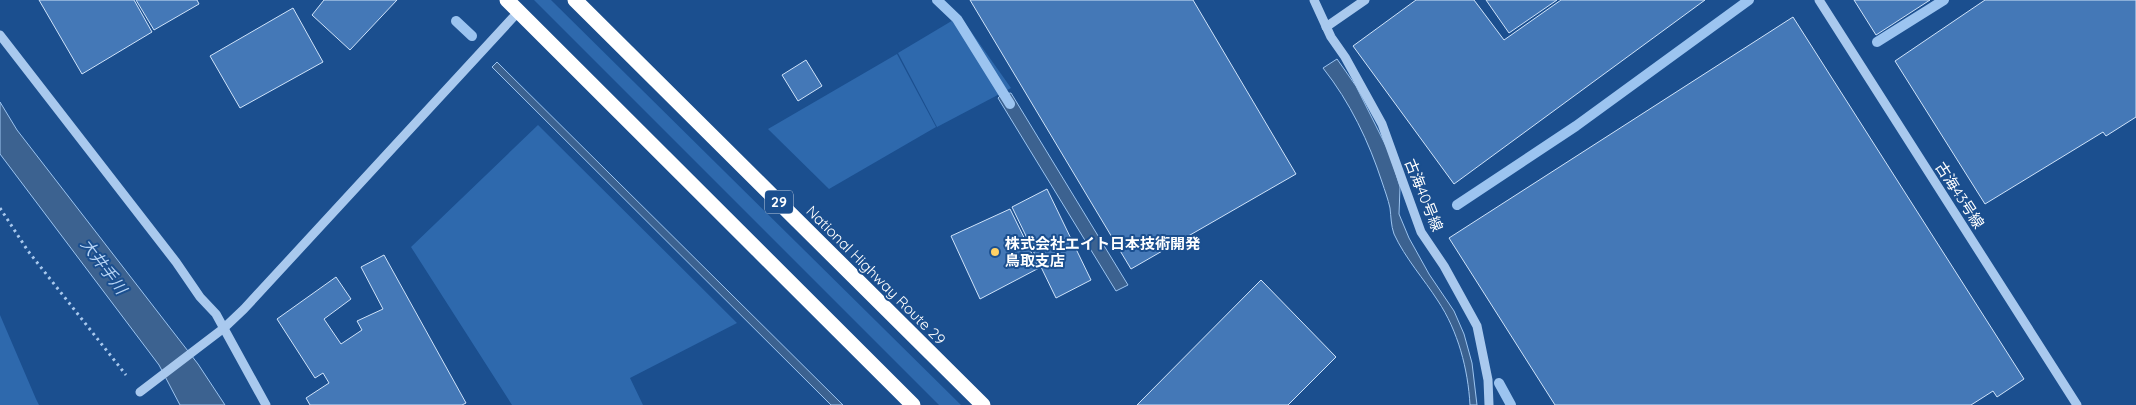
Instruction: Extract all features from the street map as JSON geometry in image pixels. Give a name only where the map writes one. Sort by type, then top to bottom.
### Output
[{"type":"highway","points":[[507,0],[913,405]]},
{"type":"highway","name":"National Highway Route 29","points":[[576,0],[982,405]]},
{"type":"street","name":"古海40号線","points":[[1314,0],[1326,27],[1382,124],[1421,232],[1444,266],[1477,326],[1488,380],[1489,405]]},
{"type":"street","points":[[1326,27],[1365,0]]},
{"type":"street","name":"古海43号線","points":[[1819,0],[2077,405]]},
{"type":"street","points":[[140,392],[224,328],[244,309],[518,11]]},
{"type":"street","points":[[0,35],[176,262],[200,297],[216,314],[266,405]]},
{"type":"path","points":[[0,208],[28,251],[140,392]]},
{"type":"shaded area","points":[[534,0],[551,0],[961,405],[939,405]]},
{"type":"shaded area","points":[[960,16],[1011,88],[937,127],[898,53]]},
{"type":"shaded area","points":[[897,54],[936,127],[829,189],[768,129]]},
{"type":"shaded area","points":[[538,125],[737,323],[630,378],[643,405],[512,405],[411,247]]},
{"type":"shaded area","points":[[0,315],[36,399],[39,405],[0,405]]},
{"type":"water","points":[[1337,59],[1356,86],[1390,154],[1400,187],[1399,214],[1409,238],[1429,274],[1454,311],[1464,334],[1472,363],[1477,405],[1470,405],[1461,351],[1451,325],[1438,301],[1398,243],[1392,228],[1388,201],[1371,152],[1350,108],[1323,68]]},
{"type":"water","points":[[497,62],[843,405],[831,405],[492,67]]},
{"type":"water","points":[[1011,93],[1128,285],[1116,291],[998,98],[1002,94]]},
{"type":"water","name":"大井手川","points":[[0,102],[17,130],[198,364],[225,405],[180,405],[159,365],[0,154]]},
{"type":"building","points":[[39,0],[134,0],[152,32],[82,74]]},
{"type":"building","points":[[136,0],[197,0],[199,4],[154,30]]},
{"type":"building","points":[[324,0],[397,0],[350,50],[312,15]]},
{"type":"building","points":[[970,0],[1193,0],[1296,174],[1131,269]]},
{"type":"building","points":[[1416,0],[1474,0],[1504,40],[1561,0],[1705,0],[1454,184],[1353,46]]},
{"type":"building","points":[[1486,0],[1557,0],[1509,33]]},
{"type":"building","points":[[1854,0],[1930,0],[1876,35]]},
{"type":"building","points":[[1985,0],[2136,0],[2136,117],[2106,136],[2103,132],[1985,204],[1895,61]]},
{"type":"building","points":[[293,8],[323,62],[240,108],[210,56]]},
{"type":"building","points":[[1793,17],[2024,379],[1997,397],[1993,391],[1971,405],[1555,405],[1449,238]]},
{"type":"building","points":[[806,60],[822,86],[798,101],[782,75]]},
{"type":"building","name":"株式会社エイト日本技術開発 鳥取支店","points":[[1047,189],[1091,280],[1056,298],[1012,207]]},
{"type":"building","name":"株式会社エイト日本技術開発 鳥取支店","points":[[1010,209],[1039,268],[980,299],[951,236]]},
{"type":"building","points":[[384,255],[466,403],[462,405],[310,405],[306,398],[329,383],[323,373],[315,378],[277,319],[336,277],[351,299],[324,319],[341,344],[362,330],[357,321],[383,309],[361,267]]},
{"type":"building","points":[[1261,280],[1336,357],[1288,405],[1137,405]]},
{"type":"waterway","points":[[937,0],[957,19],[1010,104]]},
{"type":"waterway","points":[[1457,205],[1576,126],[1749,0]]},
{"type":"waterway","points":[[1877,42],[1944,0]]},
{"type":"waterway","points":[[456,21],[472,36]]},
{"type":"waterway","points":[[1499,383],[1511,405]]},
{"type":"place","name":"株式会社エイト日本技術開発 鳥取支店","points":[[995,252]]}]
